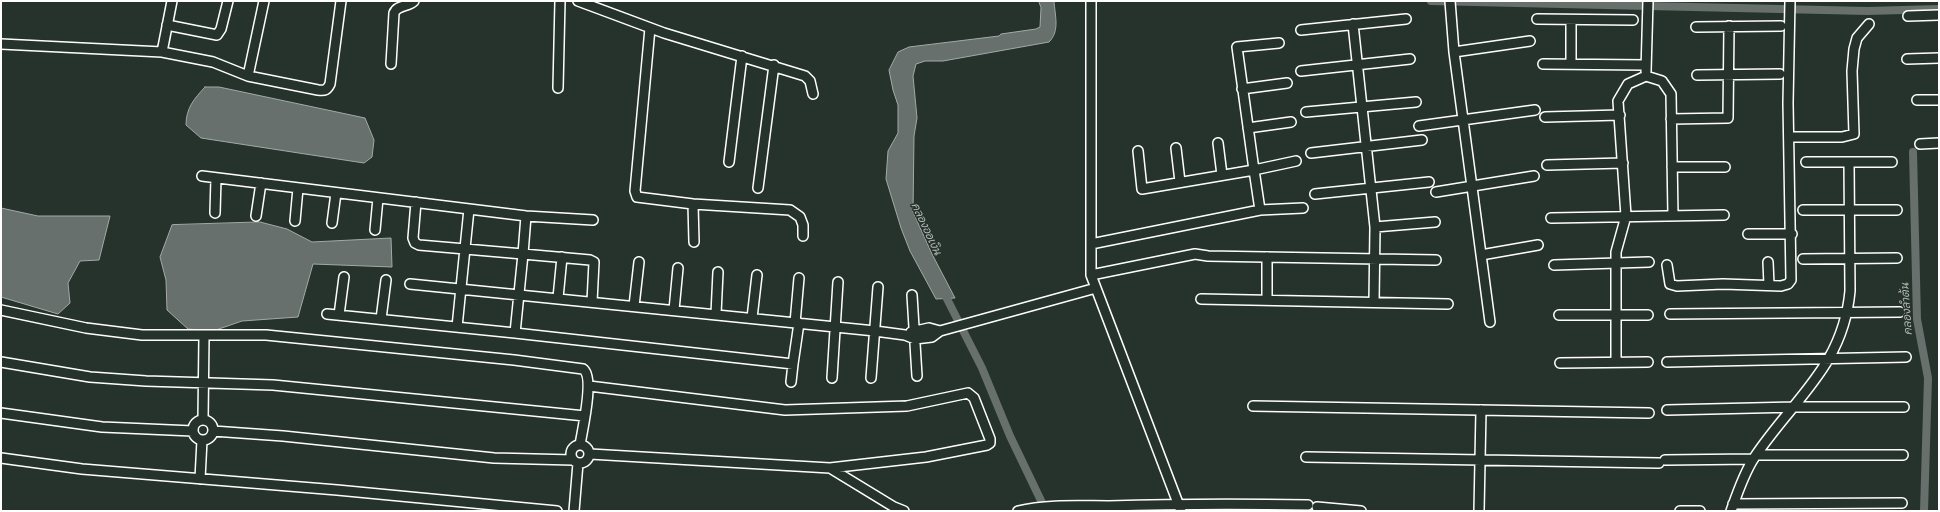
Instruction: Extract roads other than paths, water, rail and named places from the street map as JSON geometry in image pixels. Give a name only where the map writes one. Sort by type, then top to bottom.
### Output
[{"type":"street","points":[[162,52],[172,1]]},
{"type":"street","points":[[167,25],[217,35],[221,29],[228,1]]},
{"type":"street","points":[[248,76],[264,1]]},
{"type":"street","points":[[1,44],[162,52],[213,62],[248,76],[324,91],[328,89],[330,84],[341,1]]},
{"type":"street","points":[[391,64],[394,13],[396,10],[409,5],[414,1]]},
{"type":"street","points":[[558,88],[560,1]]},
{"type":"street","points":[[578,1],[650,28],[774,65],[805,76],[810,81],[813,94]]},
{"type":"street","points":[[1091,1],[1091,275],[1180,507]]},
{"type":"street","points":[[1450,1],[1450,14],[1462,120],[1490,322]]},
{"type":"street","points":[[1646,76],[1648,1]]},
{"type":"street","points":[[1667,265],[1670,284],[1677,286],[1781,286],[1788,284],[1791,280],[1792,234],[1789,137],[1790,1]]},
{"type":"street","points":[[1908,16],[1939,15]]},
{"type":"street","points":[[1301,30],[1406,19]]},
{"type":"street","points":[[1537,20],[1634,20]]},
{"type":"street","points":[[1571,20],[1571,64]]},
{"type":"street","points":[[1353,24],[1375,227],[1374,302]]},
{"type":"street","points":[[1789,137],[1842,137],[1854,134],[1852,71],[1854,49],[1857,38],[1869,24]]},
{"type":"street","points":[[1671,119],[1728,118],[1729,26]]},
{"type":"street","points":[[1696,27],[1781,26]]},
{"type":"street","points":[[650,28],[635,192],[637,197],[643,199],[693,204],[790,210],[800,217],[803,225],[803,236]]},
{"type":"street","points":[[1454,52],[1530,40]]},
{"type":"street","points":[[1260,210],[1237,47],[1279,43]]},
{"type":"street","points":[[729,162],[742,56]]},
{"type":"street","points":[[1907,59],[1939,58]]},
{"type":"street","points":[[1301,71],[1410,59]]},
{"type":"street","points":[[1543,64],[1646,65]]},
{"type":"street","points":[[758,188],[774,65]]},
{"type":"street","points":[[1697,75],[1780,74]]},
{"type":"street","points":[[1616,362],[1616,252],[1626,216],[1618,101],[1628,84],[1646,76],[1662,81],[1671,94],[1673,216]]},
{"type":"street","points":[[1242,89],[1287,83]]},
{"type":"street","points":[[1917,100],[1939,100]]},
{"type":"street","points":[[1306,112],[1416,102]]},
{"type":"street","points":[[1419,126],[1535,110]]},
{"type":"street","points":[[1545,117],[1620,115]]},
{"type":"street","points":[[1248,128],[1291,122]]},
{"type":"street","points":[[1311,153],[1422,140]]},
{"type":"street","points":[[1218,143],[1222,175]]},
{"type":"street","points":[[1920,144],[1939,143]]},
{"type":"street","points":[[1176,148],[1180,182]]},
{"type":"street","points":[[1138,151],[1142,189],[1254,170],[1296,161]]},
{"type":"street","points":[[1806,162],[1892,162]]},
{"type":"street","points":[[1849,162],[1850,291],[1848,312],[1838,342],[1830,359],[1795,407],[1755,457],[1732,508],[1902,504]]},
{"type":"street","points":[[1547,165],[1622,163]]},
{"type":"street","points":[[1672,167],[1725,167]]},
{"type":"street","points":[[202,176],[526,216],[593,220]]},
{"type":"street","points":[[1436,192],[1534,176]]},
{"type":"street","points":[[215,213],[216,178]]},
{"type":"street","points":[[1315,194],[1429,182]]},
{"type":"street","points":[[256,216],[261,183]]},
{"type":"street","points":[[295,221],[298,188]]},
{"type":"street","points":[[332,223],[336,192]]},
{"type":"street","points":[[375,230],[378,198]]},
{"type":"street","points":[[416,202],[413,238],[415,243],[419,245],[590,260],[594,262],[592,302]]},
{"type":"street","points":[[693,204],[694,242]]},
{"type":"street","points":[[1091,244],[1260,210],[1303,208]]},
{"type":"street","points":[[457,327],[469,209]]},
{"type":"street","points":[[1803,210],[1897,210]]},
{"type":"street","points":[[1551,218],[1724,215]]},
{"type":"street","points":[[515,333],[526,216]]},
{"type":"street","points":[[1375,227],[1435,222]]},
{"type":"street","points":[[1748,234],[1792,234]]},
{"type":"street","points":[[1481,255],[1538,245]]},
{"type":"street","points":[[1091,275],[1195,254],[1208,256],[1436,260]]},
{"type":"street","points":[[558,298],[562,257]]},
{"type":"street","points":[[1267,257],[1267,300]]},
{"type":"street","points":[[1802,259],[1897,258]]},
{"type":"street","points":[[634,306],[639,262]]},
{"type":"street","points":[[1554,265],[1649,262]]},
{"type":"street","points":[[1768,262],[1769,285]]},
{"type":"street","points":[[674,310],[678,268]]},
{"type":"street","points":[[716,314],[718,272]]},
{"type":"street","points":[[752,318],[757,275]]},
{"type":"street","points":[[340,315],[344,277]]},
{"type":"street","points":[[791,382],[797,323],[798,278]]},
{"type":"street","points":[[381,320],[386,280]]},
{"type":"street","points":[[832,378],[838,282]]},
{"type":"street","points":[[410,284],[915,335],[929,328],[940,331],[1096,288]]},
{"type":"street","points":[[871,378],[878,287]]},
{"type":"street","points":[[912,295],[917,376]]},
{"type":"street","points":[[1201,299],[1448,304]]},
{"type":"street","points":[[1,310],[86,328],[135,334],[204,336],[266,335],[514,360],[583,369],[587,375],[589,386],[580,445]]},
{"type":"street","points":[[1670,314],[1900,312]]},
{"type":"street","points":[[327,314],[793,364]]},
{"type":"street","points":[[1559,315],[1648,315]]},
{"type":"street","points":[[203,420],[204,336]]},
{"type":"street","points":[[1667,362],[1906,357]]},
{"type":"street","points":[[1,362],[90,376],[146,381],[273,385],[585,416]]},
{"type":"street","points":[[1560,363],[1648,362]]},
{"type":"street","points":[[589,386],[785,410],[907,406],[968,393],[974,398],[990,439],[990,443],[987,445],[926,457],[830,468],[590,454]]},
{"type":"street","points":[[1253,406],[1649,413]]},
{"type":"street","points":[[1667,410],[1795,407],[1904,407]]},
{"type":"street","points":[[1479,511],[1481,410]]},
{"type":"street","points":[[1,413],[102,427],[193,431]]},
{"type":"street","points":[[203,420],[210,423],[213,431],[210,438],[202,440],[195,436],[193,431],[195,423],[203,420]]},
{"type":"street","points":[[213,431],[283,436],[494,458],[586,462],[590,454]]},
{"type":"street","points":[[200,479],[202,440]]},
{"type":"street","points":[[580,445],[588,449],[590,454]]},
{"type":"street","points":[[574,511],[575,462],[571,454],[573,449],[580,445]]},
{"type":"street","points":[[1306,457],[1662,461],[1755,457],[1903,456]]},
{"type":"street","points":[[1,458],[82,469],[345,491],[557,511]]},
{"type":"street","points":[[830,468],[894,508],[904,511]]},
{"type":"street","points":[[1018,511],[1063,507],[1080,509],[1180,507],[1312,508],[1361,511]]},
{"type":"street","points":[[1680,511],[1700,511]]},
{"type":"waterway","points":[[1431,1],[1867,11],[1939,9]]},
{"type":"waterway","name":"คลองลำต้น","points":[[1913,152],[1917,319],[1928,378],[1924,511]]},
{"type":"waterway","name":"คลองออเงิน","points":[[942,289],[982,368],[1010,436],[1046,511]]}]
